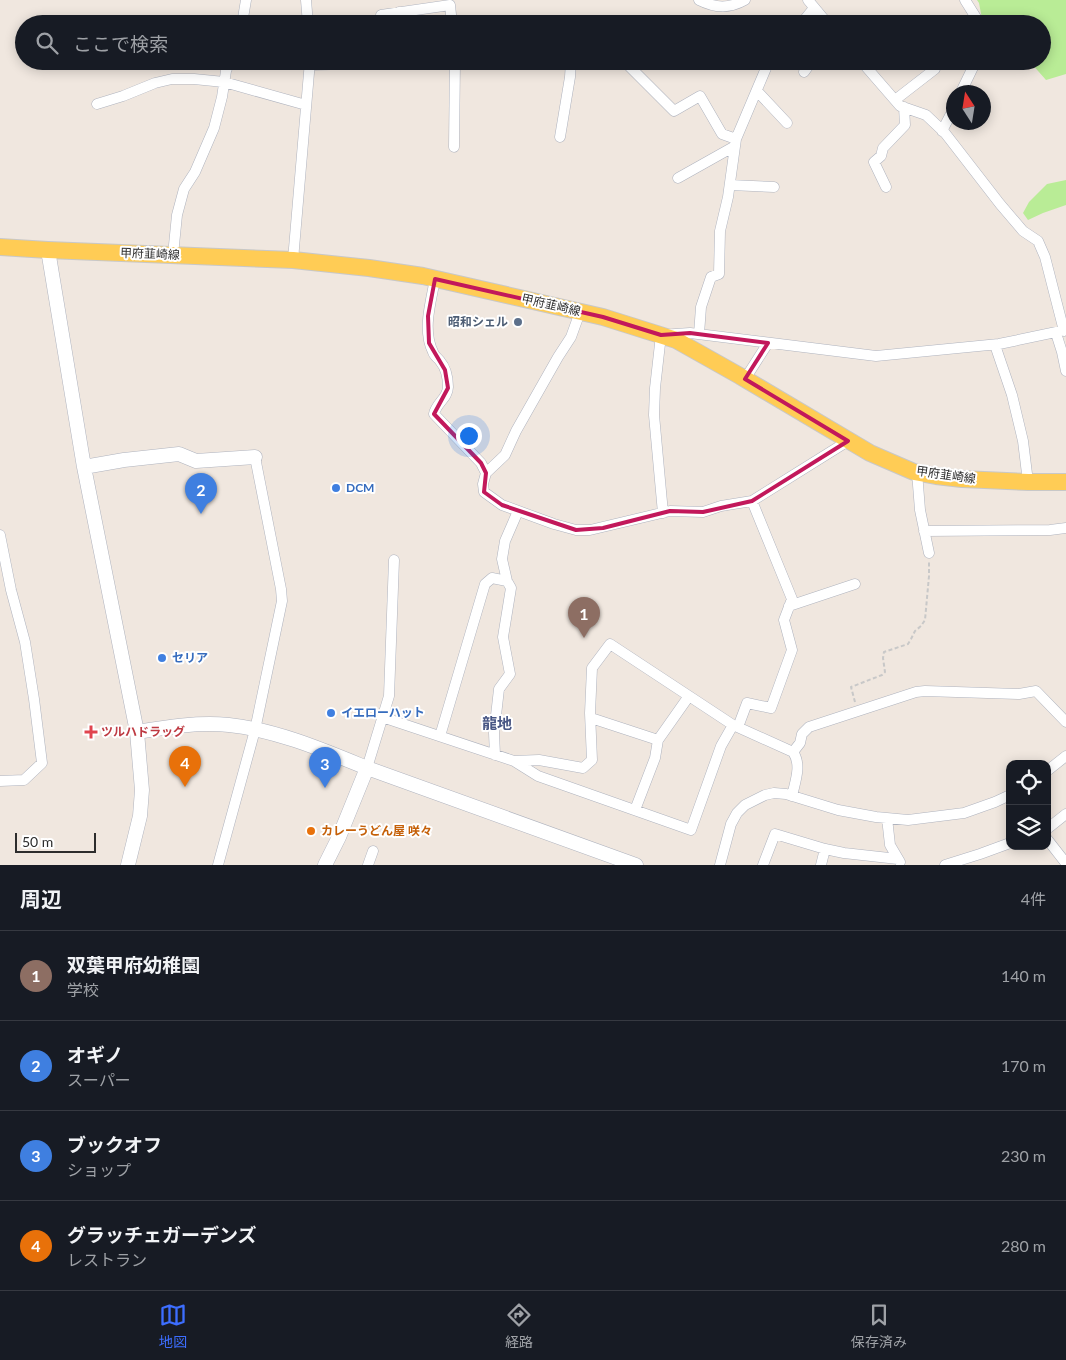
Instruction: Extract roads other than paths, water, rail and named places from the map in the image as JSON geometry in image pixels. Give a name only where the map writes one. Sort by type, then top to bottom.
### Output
[{"type":"main road","name":"甲府韮崎線","points":[[0,247],[293,260],[369,268],[436,279],[603,317],[676,340],[746,379],[848,441],[895,465],[917,472],[962,479],[1066,482]]},
{"type":"street","points":[[244,15],[246,0]]},
{"type":"street","points":[[306,0],[307,15]]},
{"type":"street","points":[[698,0],[715,7],[727,7],[745,0]]},
{"type":"street","points":[[966,0],[975,15]]},
{"type":"street","points":[[811,4],[820,15]]},
{"type":"street","points":[[381,15],[450,5],[451,15]]},
{"type":"street","points":[[173,255],[177,215],[184,189],[214,128],[226,70]]},
{"type":"street","points":[[293,260],[309,70]]},
{"type":"street","points":[[454,147],[455,70]]},
{"type":"street","points":[[560,136],[570,70]]},
{"type":"street","points":[[633,70],[674,112],[700,96],[722,134],[735,142]]},
{"type":"street","points":[[698,334],[701,307],[711,277],[719,274],[720,231],[728,197],[735,142],[765,70]]},
{"type":"street","points":[[869,70],[900,106],[926,115],[942,131],[1023,231],[1038,241],[1045,258],[1062,332],[1062,352],[1066,371]]},
{"type":"street","points":[[895,100],[934,70]]},
{"type":"street","points":[[965,85],[972,70]]},
{"type":"street","points":[[97,104],[155,83],[172,80],[194,80],[224,82],[306,105]]},
{"type":"street","points":[[757,91],[787,123]]},
{"type":"street","points":[[886,187],[874,162],[881,156],[883,148],[905,126],[904,107]]},
{"type":"street","points":[[942,131],[946,123]]},
{"type":"street","points":[[678,178],[735,142]]},
{"type":"street","points":[[730,185],[774,187]]},
{"type":"street","points":[[48,250],[84,466],[137,732],[142,790],[140,816],[128,865]]},
{"type":"street","points":[[436,279],[428,316],[429,343],[433,354],[442,362],[448,388],[446,395],[435,409],[434,414],[481,463],[486,474]]},
{"type":"street","points":[[580,312],[571,337],[516,431],[505,455],[486,474],[482,484],[484,492],[502,505],[576,530],[590,530],[670,511],[702,512],[722,506],[752,501],[848,441]]},
{"type":"street","points":[[663,513],[654,415],[661,335],[690,333],[876,356],[995,345],[1062,332]]},
{"type":"street","points":[[746,379],[768,343]]},
{"type":"street","points":[[995,345],[1012,395],[1023,441],[1028,482]]},
{"type":"street","points":[[84,466],[179,454],[196,461],[255,457],[282,601],[255,730],[218,865]]},
{"type":"street","points":[[917,472],[920,510],[929,553]]},
{"type":"street","points":[[382,717],[514,761],[538,776],[691,830],[721,746],[736,726],[746,703],[771,708],[792,650],[784,620],[792,599],[752,501]]},
{"type":"street","points":[[495,755],[494,733],[500,689],[510,674],[503,637],[511,588],[502,559],[505,541],[518,511]]},
{"type":"street","points":[[924,531],[1050,530],[1066,528]]},
{"type":"street","points":[[0,535],[11,590],[25,642],[42,764],[24,780],[0,781]]},
{"type":"street","points":[[325,865],[340,837],[367,768],[389,696],[394,560]]},
{"type":"street","points":[[440,736],[485,584],[492,578],[507,580]]},
{"type":"street","points":[[790,606],[855,584]]},
{"type":"street","points":[[514,761],[539,760],[582,768],[592,760],[592,668],[610,644],[736,726],[793,752],[797,758],[797,772],[792,796]]},
{"type":"street","points":[[793,752],[800,743],[802,734],[809,727],[916,692],[1019,694],[1036,691],[1066,722]]},
{"type":"street","points":[[635,810],[654,758],[658,740],[689,696]]},
{"type":"street","points":[[591,718],[658,740]]},
{"type":"street","points":[[137,732],[202,724],[228,725],[292,739],[636,865]]},
{"type":"street","points":[[1051,769],[1066,756]]},
{"type":"street","points":[[720,865],[731,824],[736,813],[745,805],[765,795],[774,793],[792,796],[838,810],[908,820],[964,813],[1006,797]]},
{"type":"street","points":[[1051,826],[1066,814]]},
{"type":"street","points":[[887,818],[890,845],[900,862]]},
{"type":"street","points":[[762,865],[775,834],[825,849],[900,862]]},
{"type":"street","points":[[945,865],[1006,844]]},
{"type":"street","points":[[1051,844],[1064,862]]},
{"type":"street","points":[[821,865],[825,849]]},
{"type":"street","points":[[368,865],[373,851]]},
{"type":"place","name":"昭和シェル","points":[[518,322]]},
{"type":"place","name":"DCM","points":[[336,488]]},
{"type":"place","name":"オギノ","points":[[201,514]]},
{"type":"place","name":"双葉甲府幼稚園","points":[[584,638]]},
{"type":"place","name":"セリア","points":[[162,658]]},
{"type":"place","name":"イエローハット","points":[[331,713]]},
{"type":"place","name":"ツルハドラッグ","points":[[91,732]]},
{"type":"place","name":"グラッチェガーデンズ","points":[[185,787]]},
{"type":"place","name":"ブックオフ","points":[[325,788]]},
{"type":"place","name":"カレーうどん屋 咲々","points":[[311,831]]},
{"type":"district","name":"龍地","points":[[497,724]]}]
